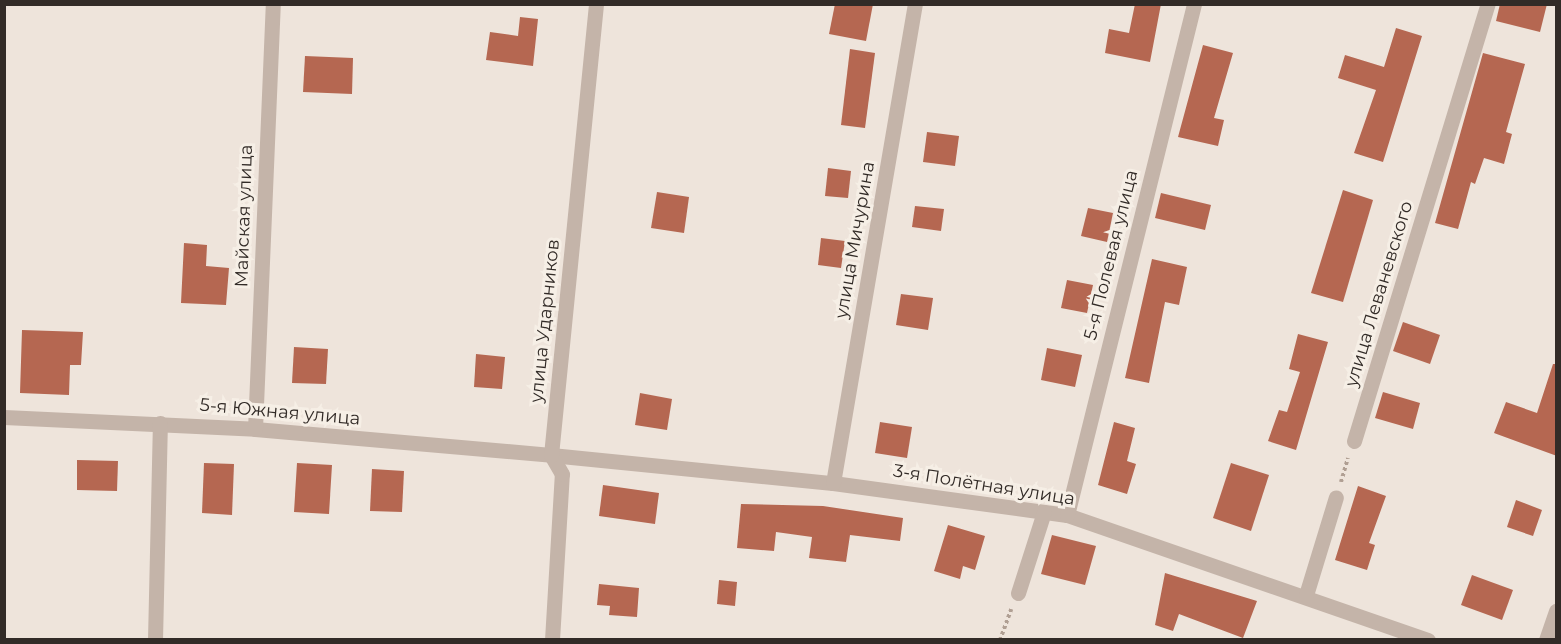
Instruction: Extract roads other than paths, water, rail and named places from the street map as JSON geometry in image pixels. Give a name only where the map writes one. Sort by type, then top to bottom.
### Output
[{"type":"street","name":"Майская улица","points":[[255,429],[273,4]]},
{"type":"street","name":"улица Ударников","points":[[552,639],[562,474],[551,456],[596,4]]},
{"type":"street","name":"улица Мичурина","points":[[833,483],[915,4]]},
{"type":"street","name":"5-я Полевая улица","points":[[1067,515],[1194,4]]},
{"type":"street","name":"улица Леваневского","points":[[1354,441],[1488,4]]},
{"type":"street","name":"5-я Южная улица","points":[[4,417],[255,429],[551,456]]},
{"type":"street","points":[[155,639],[160,423]]},
{"type":"street","name":"3-я Полётная улица","points":[[551,456],[833,483],[1067,515],[1306,595],[1428,639]]},
{"type":"street","points":[[1306,595],[1336,497]]},
{"type":"street","points":[[1018,593],[1044,512]]},
{"type":"street","points":[[1546,639],[1557,611]]}]
